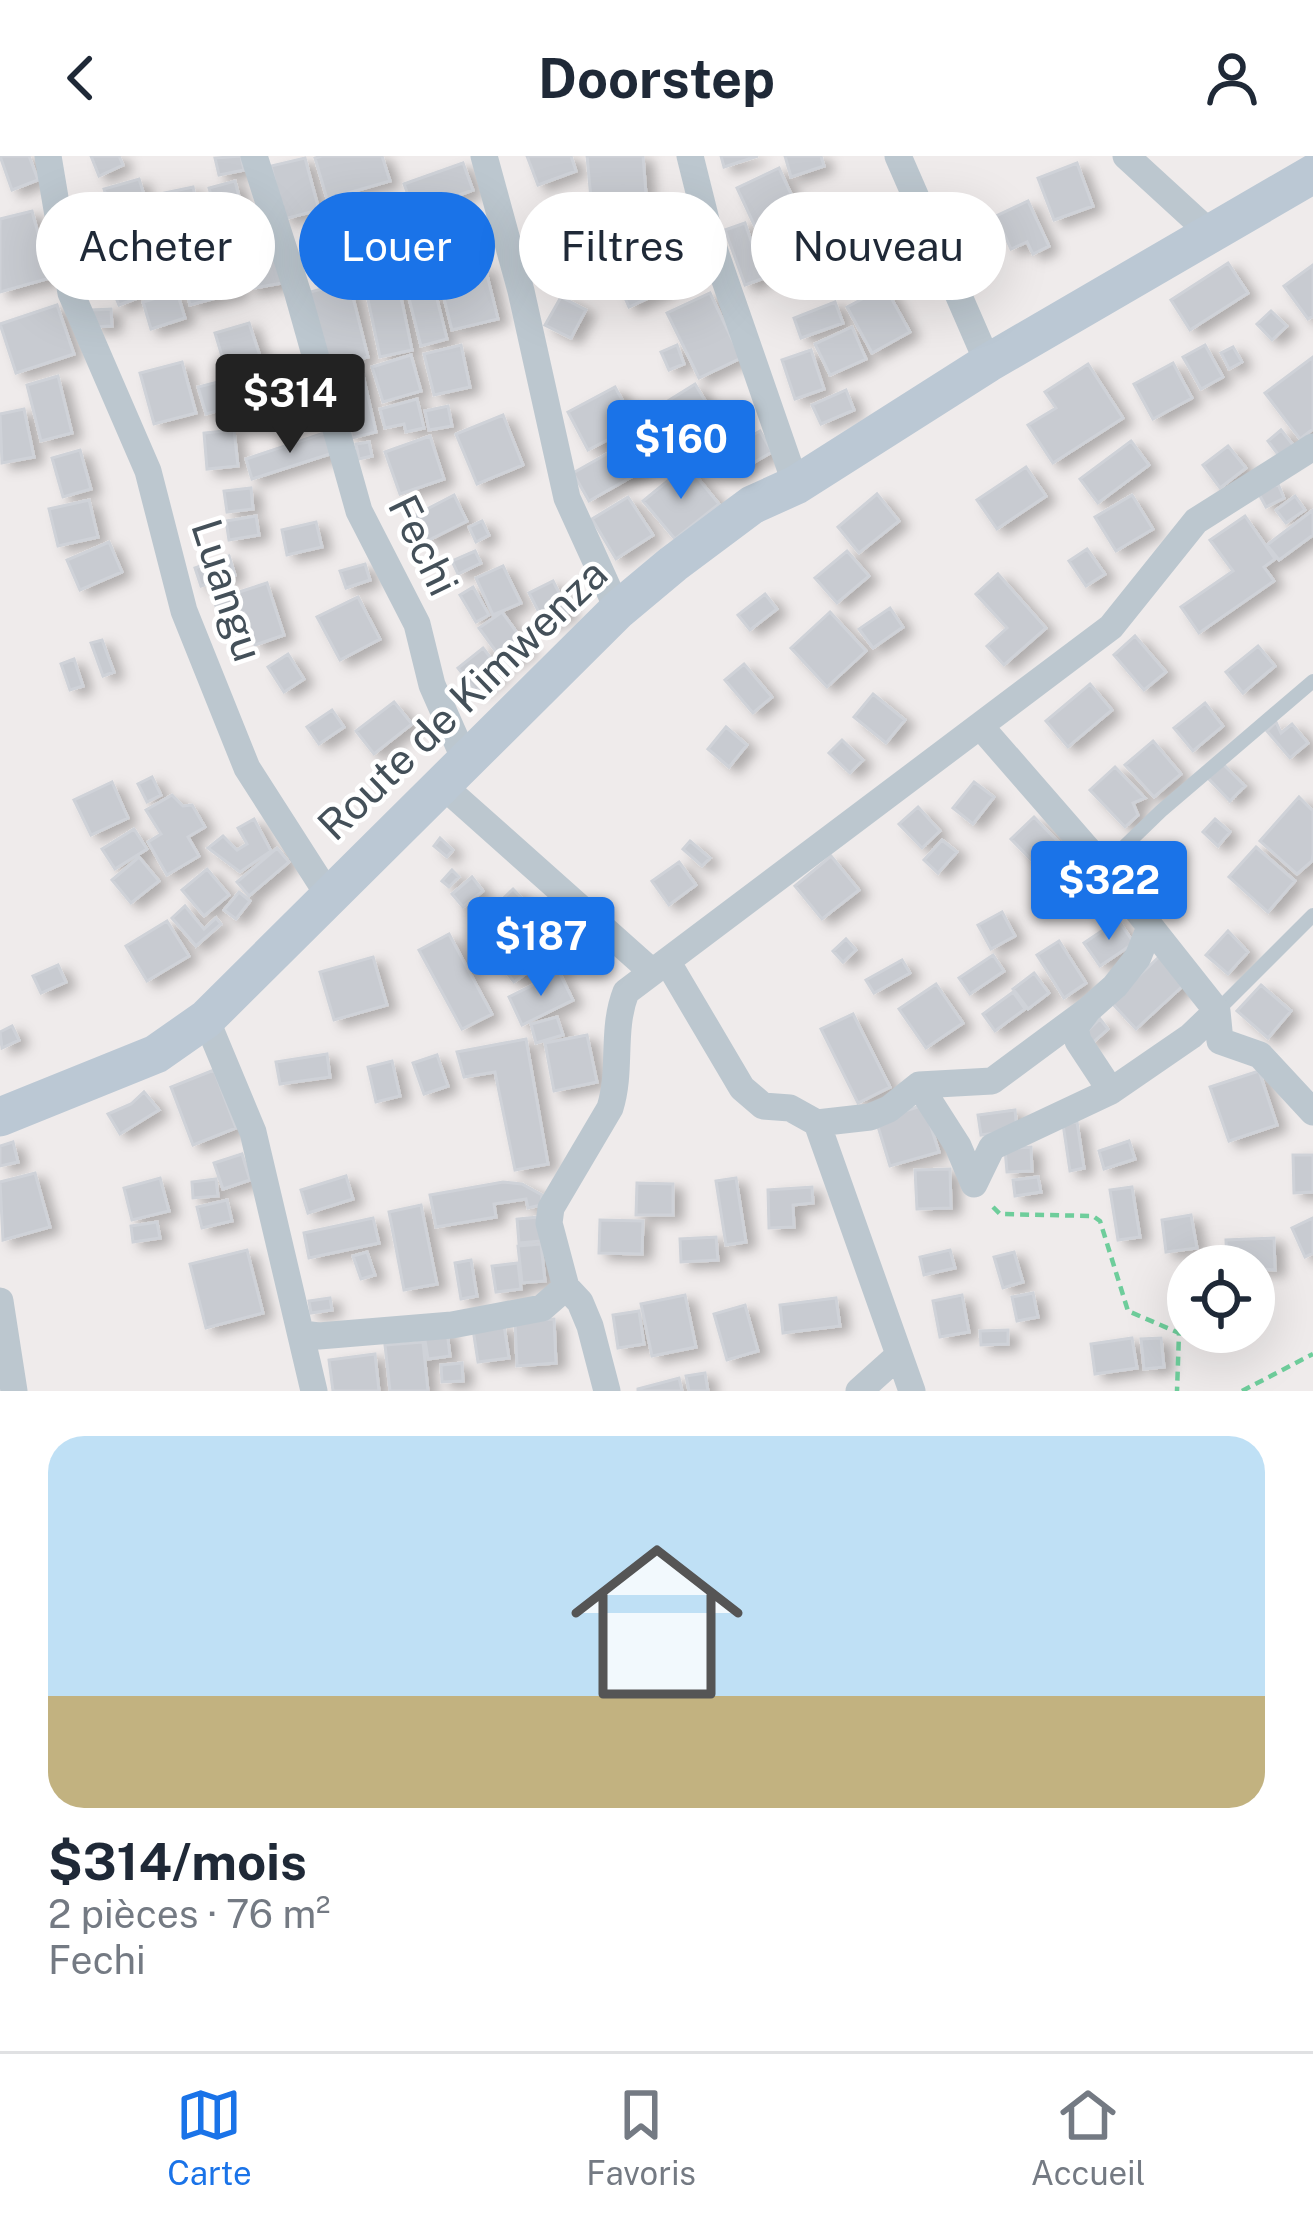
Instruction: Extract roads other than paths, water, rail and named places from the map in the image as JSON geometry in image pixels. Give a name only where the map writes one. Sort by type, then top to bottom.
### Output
[{"type":"street","name":"Luangu","points":[[48,156],[71,292],[148,471],[184,611],[247,768],[329,896]]},
{"type":"street","name":"Fechi","points":[[254,156],[358,511],[417,624],[453,772]]},
{"type":"street","points":[[484,156],[521,291],[568,497],[618,610]]},
{"type":"street","points":[[690,156],[711,240],[796,485]]},
{"type":"street","points":[[898,156],[988,363]]},
{"type":"street","points":[[1126,156],[1210,233]]},
{"type":"street","name":"Route de Kimwenza","points":[[0,1117],[156,1054],[206,1019],[618,610],[752,506],[796,485],[988,363],[1313,174]]},
{"type":"street","points":[[607,1391],[590,1326],[580,1302],[566,1287],[549,1223],[551,1208],[610,1108],[618,1012],[626,992],[1111,627],[1196,521],[1313,447]]},
{"type":"street","points":[[981,727],[1103,867],[1217,1011],[1220,1041],[1260,1055],[1313,1112]]},
{"type":"street","points":[[453,772],[659,966],[742,1088],[763,1106],[790,1108],[817,1124],[870,1117],[920,1085],[992,1081],[1088,1010]]},
{"type":"street","points":[[1111,1091],[1078,1041],[1075,1027],[1138,957],[1150,927]]},
{"type":"street","points":[[920,1085],[958,1147],[974,1184],[992,1147],[1111,1091],[1191,1036],[1217,1011]]},
{"type":"street","points":[[206,1019],[253,1132],[314,1391]]},
{"type":"street","points":[[817,1124],[912,1391]]},
{"type":"street","points":[[302,1334],[452,1324],[542,1308],[566,1287]]},
{"type":"street","points":[[0,1300],[14,1391]]},
{"type":"street","points":[[859,1391],[898,1357]]},
{"type":"lane","points":[[1103,867],[1313,681]]},
{"type":"lane","points":[[1217,1011],[1313,915]]}]
